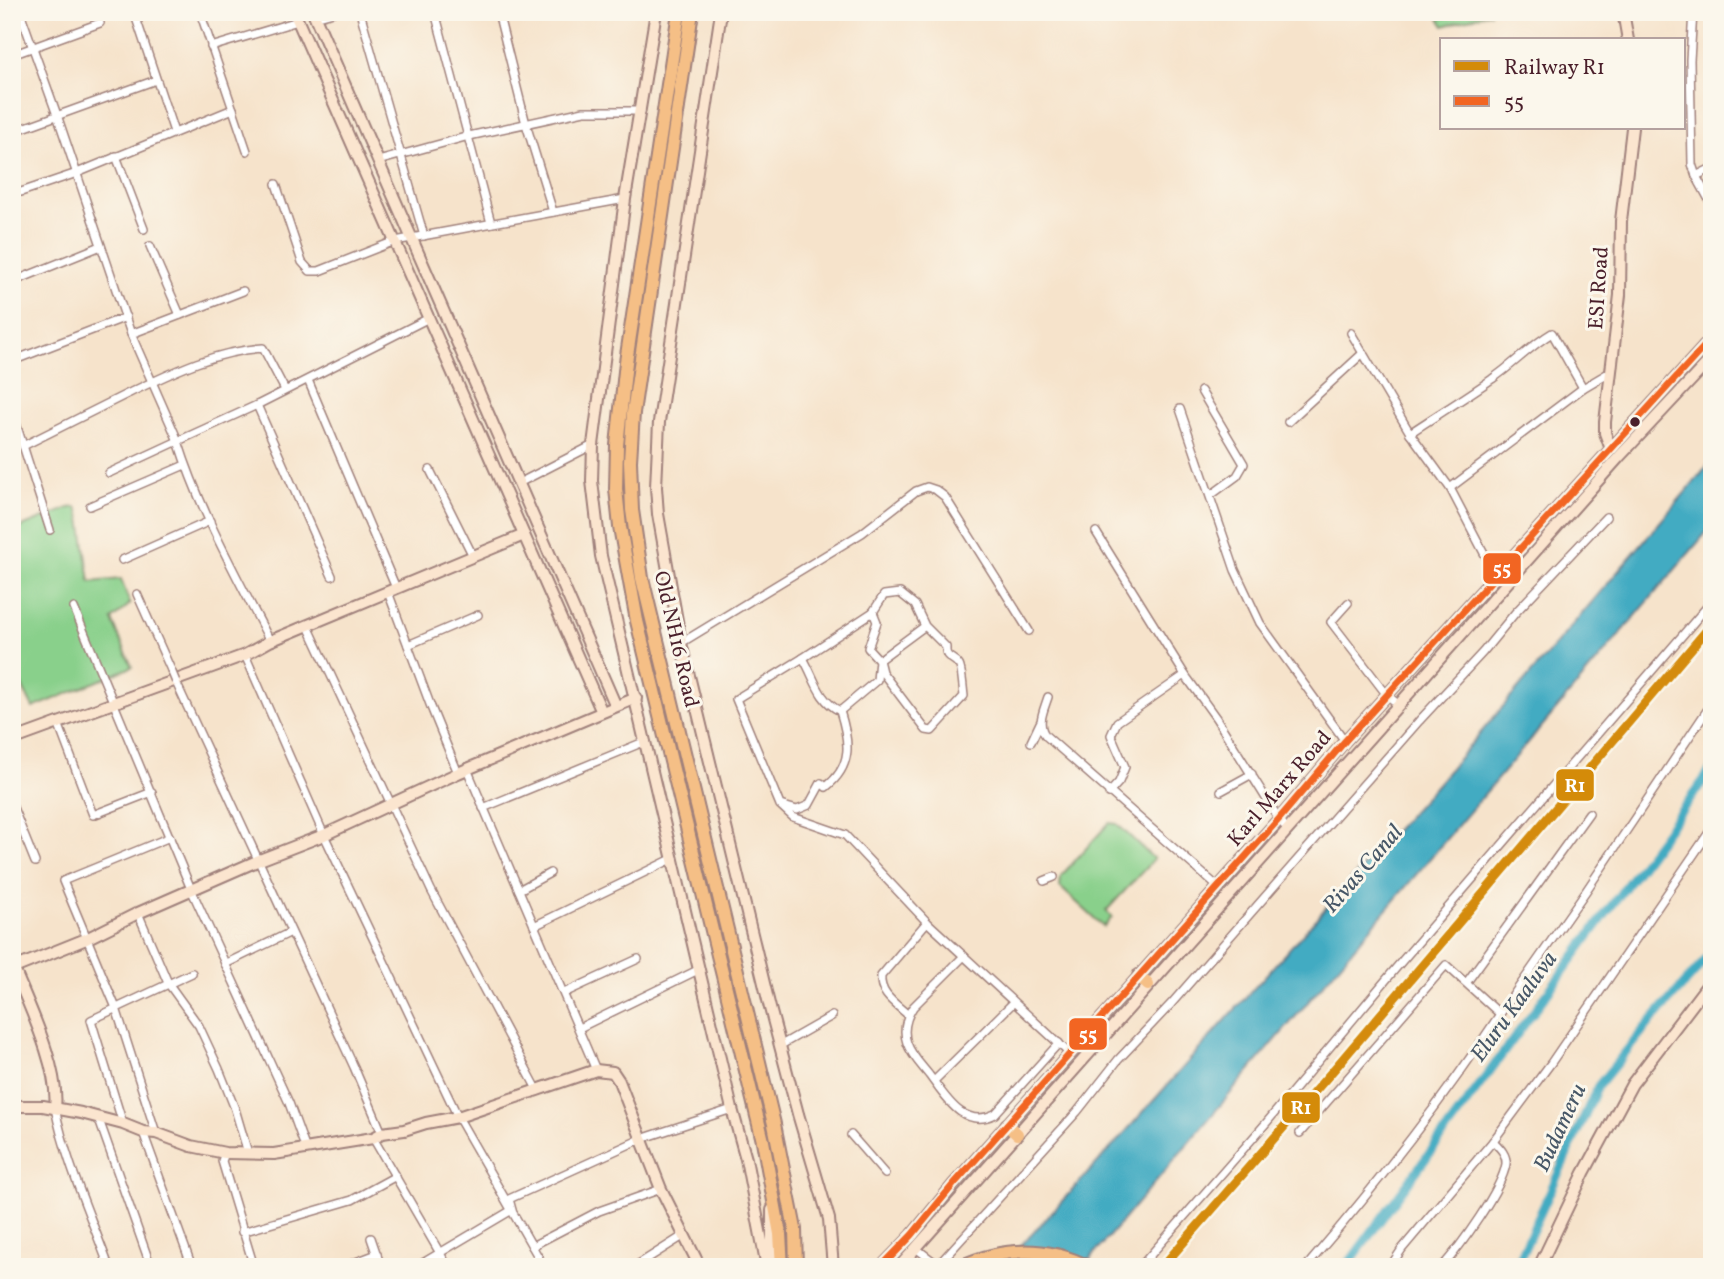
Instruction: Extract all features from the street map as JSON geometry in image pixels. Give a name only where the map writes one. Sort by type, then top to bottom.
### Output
[{"type":"main road","name":"Old NH16 Road","points":[[679,12],[620,410],[616,489],[625,567],[637,621],[764,1141],[780,1234],[782,1267]]},
{"type":"main road","name":"Old NH16 Road","points":[[692,12],[633,413],[630,461],[632,510],[642,578],[774,1124],[795,1229],[796,1267]]},
{"type":"main road","points":[[960,1267],[988,1255],[1016,1251],[1049,1253],[1088,1267]]},
{"type":"main road","points":[[1002,1267],[1049,1267]]},
{"type":"street","points":[[20,12],[131,334],[210,521],[269,639]]},
{"type":"street","points":[[134,12],[174,132]]},
{"type":"street","points":[[200,12],[247,150]]},
{"type":"street","points":[[333,12],[314,15],[615,705]]},
{"type":"street","points":[[360,12],[424,236]]},
{"type":"street","points":[[435,12],[491,223]]},
{"type":"street","points":[[498,12],[526,124],[553,212]]},
{"type":"street","points":[[656,12],[625,199],[593,446],[592,481],[601,556],[770,1267]]},
{"type":"street","points":[[721,12],[663,396],[656,487],[658,514],[681,643],[798,1114],[829,1219],[833,1267]]},
{"type":"street","points":[[1623,12],[1628,38]]},
{"type":"street","points":[[1693,12],[1690,61],[1692,164],[1712,205]]},
{"type":"street","points":[[211,47],[296,17],[601,710]]},
{"type":"street","points":[[12,55],[100,23]]},
{"type":"street","points":[[12,132],[156,80]]},
{"type":"street","points":[[21,192],[77,173],[233,109]]},
{"type":"street","points":[[378,162],[468,136],[584,111],[641,111]]},
{"type":"street","name":"ESI Road","points":[[1612,449],[1605,433],[1620,295],[1621,221],[1632,130]]},
{"type":"street","points":[[116,156],[144,229]]},
{"type":"street","points":[[1696,176],[1712,168]]},
{"type":"street","points":[[276,184],[302,262],[310,271],[319,271],[395,241],[625,199]]},
{"type":"street","points":[[12,282],[101,246]]},
{"type":"street","points":[[150,246],[180,315]]},
{"type":"street","points":[[131,334],[243,290]]},
{"type":"street","points":[[12,361],[126,317]]},
{"type":"street","points":[[109,473],[257,405],[427,319]]},
{"type":"street","points":[[1351,333],[1410,433],[1450,488],[1496,576]]},
{"type":"street","points":[[1410,433],[1493,379],[1525,354],[1534,343],[1552,333],[1583,388]]},
{"type":"street","name":"Karl Marx Road","points":[[881,1267],[1012,1130],[1144,980],[1218,887],[1345,741],[1612,449],[1670,381],[1712,338]]},
{"type":"street","points":[[23,446],[152,382],[205,359],[235,350],[263,348],[285,390]]},
{"type":"street","points":[[1288,422],[1363,353]]},
{"type":"street","name":"Karl Marx Road","points":[[899,1267],[917,1249],[1012,1130],[1069,1053],[1144,980],[1288,830],[1712,358]]},
{"type":"street","points":[[1450,488],[1583,388],[1610,372]]},
{"type":"street","points":[[308,380],[392,590],[431,708],[483,808],[596,1070]]},
{"type":"street","points":[[1670,381],[1681,391]]},
{"type":"street","points":[[1201,391],[1244,464],[1237,476],[1211,495]]},
{"type":"street","points":[[257,405],[332,576]]},
{"type":"street","points":[[1180,409],[1235,570],[1260,623],[1345,741]]},
{"type":"street","points":[[12,411],[50,530]]},
{"type":"street","points":[[499,479],[516,478],[593,446]]},
{"type":"street","points":[[90,506],[185,465]]},
{"type":"street","points":[[430,470],[473,556]]},
{"type":"street","points":[[681,643],[862,533],[896,505],[927,487],[945,497],[1029,631]]},
{"type":"street","points":[[917,1249],[939,1265],[1077,1112],[1118,1060],[1171,1004],[1515,613],[1606,517]]},
{"type":"street","points":[[122,560],[210,521]]},
{"type":"street","points":[[1096,532],[1185,676],[1216,718],[1288,830]]},
{"type":"street","points":[[12,740],[174,677],[246,655],[269,639],[308,626],[524,535]]},
{"type":"street","points":[[1533,535],[1543,543]]},
{"type":"street","points":[[873,612],[877,622],[868,648],[879,660],[882,672],[926,730],[932,731],[964,696],[961,668],[957,662],[950,660],[945,653],[946,647],[925,626],[915,605],[900,593],[884,595],[873,612],[736,699],[780,805],[793,817],[845,835],[926,922],[1069,1053]]},
{"type":"street","points":[[137,594],[257,861],[354,1066],[377,1135],[396,1176],[449,1267]]},
{"type":"street","points":[[1140,1267],[1712,601]]},
{"type":"street","points":[[1348,603],[1331,622],[1387,695],[1399,705]]},
{"type":"street","points":[[74,608],[191,889],[289,1103],[305,1147]]},
{"type":"street","points":[[408,645],[478,615]]},
{"type":"street","points":[[308,626],[432,890],[538,1091]]},
{"type":"street","points":[[840,711],[877,680],[879,660],[925,626]]},
{"type":"street","points":[[246,655],[324,835],[458,1117],[544,1267]]},
{"type":"street","points":[[780,805],[797,810],[809,805],[821,783],[826,786],[844,769],[848,744],[840,711],[830,705],[817,689],[812,672],[803,658]]},
{"type":"street","points":[[1109,793],[1119,782],[1125,767],[1111,735],[1116,722],[1185,676]]},
{"type":"street","points":[[1031,742],[1041,723],[1048,697]]},
{"type":"street","points":[[108,1267],[71,1167],[55,1108],[57,1095],[53,1074],[13,966],[86,939],[191,889],[324,835],[462,771],[601,710],[636,698]]},
{"type":"street","points":[[1306,1267],[1451,1087],[1712,703]]},
{"type":"street","points":[[58,723],[93,815],[152,792]]},
{"type":"street","points":[[1041,723],[1041,730],[1046,736],[1218,887]]},
{"type":"street","points":[[483,808],[646,741]]},
{"type":"street","points":[[1221,791],[1252,774]]},
{"type":"street","points":[[12,805],[35,862]]},
{"type":"street","points":[[1467,982],[1589,813]]},
{"type":"street","points":[[1390,1267],[1408,1241],[1493,1141],[1578,1026],[1712,828]]},
{"type":"street","points":[[156,1133],[116,1008],[63,881],[170,837]]},
{"type":"street","points":[[534,926],[674,858]]},
{"type":"street","points":[[519,890],[550,873]]},
{"type":"street","points":[[1044,881],[1054,877]]},
{"type":"street","points":[[138,913],[169,983],[199,1026],[235,1109],[248,1153]]},
{"type":"street","points":[[908,1015],[883,991],[880,985],[881,976],[926,922]]},
{"type":"street","points":[[225,964],[291,932]]},
{"type":"street","points":[[964,956],[921,996],[908,1015],[905,1031],[906,1043],[911,1052],[957,1110],[977,1119],[987,1118],[1006,1104],[1059,1043]]},
{"type":"street","points":[[564,993],[638,959]]},
{"type":"street","points":[[1300,1133],[1443,967],[1448,966],[1500,1014]]},
{"type":"street","points":[[579,1028],[700,969]]},
{"type":"street","points":[[123,1124],[91,1020],[192,974]]},
{"type":"street","points":[[1539,1267],[1584,1173],[1632,1084],[1712,979]]},
{"type":"street","points":[[934,1081],[1013,1003]]},
{"type":"street","points":[[781,1045],[832,1016]]},
{"type":"street","points":[[12,1106],[55,1108],[98,1117],[191,1146],[225,1153],[274,1154],[458,1117],[596,1070],[613,1072],[619,1081],[661,1189],[700,1267]]},
{"type":"street","points":[[512,1210],[509,1199],[641,1139],[732,1109]]},
{"type":"street","points":[[98,1117],[151,1267]]},
{"type":"street","points":[[143,1132],[192,1267]]},
{"type":"street","points":[[851,1135],[885,1174]]},
{"type":"street","points":[[1442,1267],[1474,1224],[1498,1183],[1506,1163],[1504,1155],[1493,1141]]},
{"type":"street","points":[[225,1153],[222,1161],[254,1267]]},
{"type":"street","points":[[242,1232],[352,1200],[396,1176]]},
{"type":"street","points":[[770,1267],[772,1186]]},
{"type":"street","points":[[532,1246],[599,1211],[661,1189]]},
{"type":"street","points":[[416,1267],[512,1210]]},
{"type":"street","points":[[634,1267],[683,1236]]},
{"type":"street","points":[[371,1238],[381,1267]]},
{"type":"street","points":[[343,1267],[377,1254]]},
{"type":"green space","points":[[1435,12],[1491,12],[1444,26]]},
{"type":"green space","points":[[77,507],[90,582],[121,579],[130,604],[112,620],[132,667],[33,708],[12,666],[12,531]]},
{"type":"green space","points":[[1109,823],[1117,824],[1154,859],[1106,911],[1112,917],[1104,927],[1060,887],[1061,876]]},
{"type":"water","name":"Rivas Canal","points":[[1712,461],[1712,526],[1083,1267],[1001,1267],[1443,777]]},
{"type":"waterway","name":"Eluru Kaaluva","points":[[1346,1267],[1712,769]]},
{"type":"waterway","name":"Budameru","points":[[1516,1267],[1598,1086],[1712,953]]},
{"type":"rail line","name":"R1","points":[[1162,1267],[1336,1067],[1712,624]]},
{"type":"transit line","name":"55","points":[[881,1267],[1279,819],[1345,741],[1712,338]]}]
